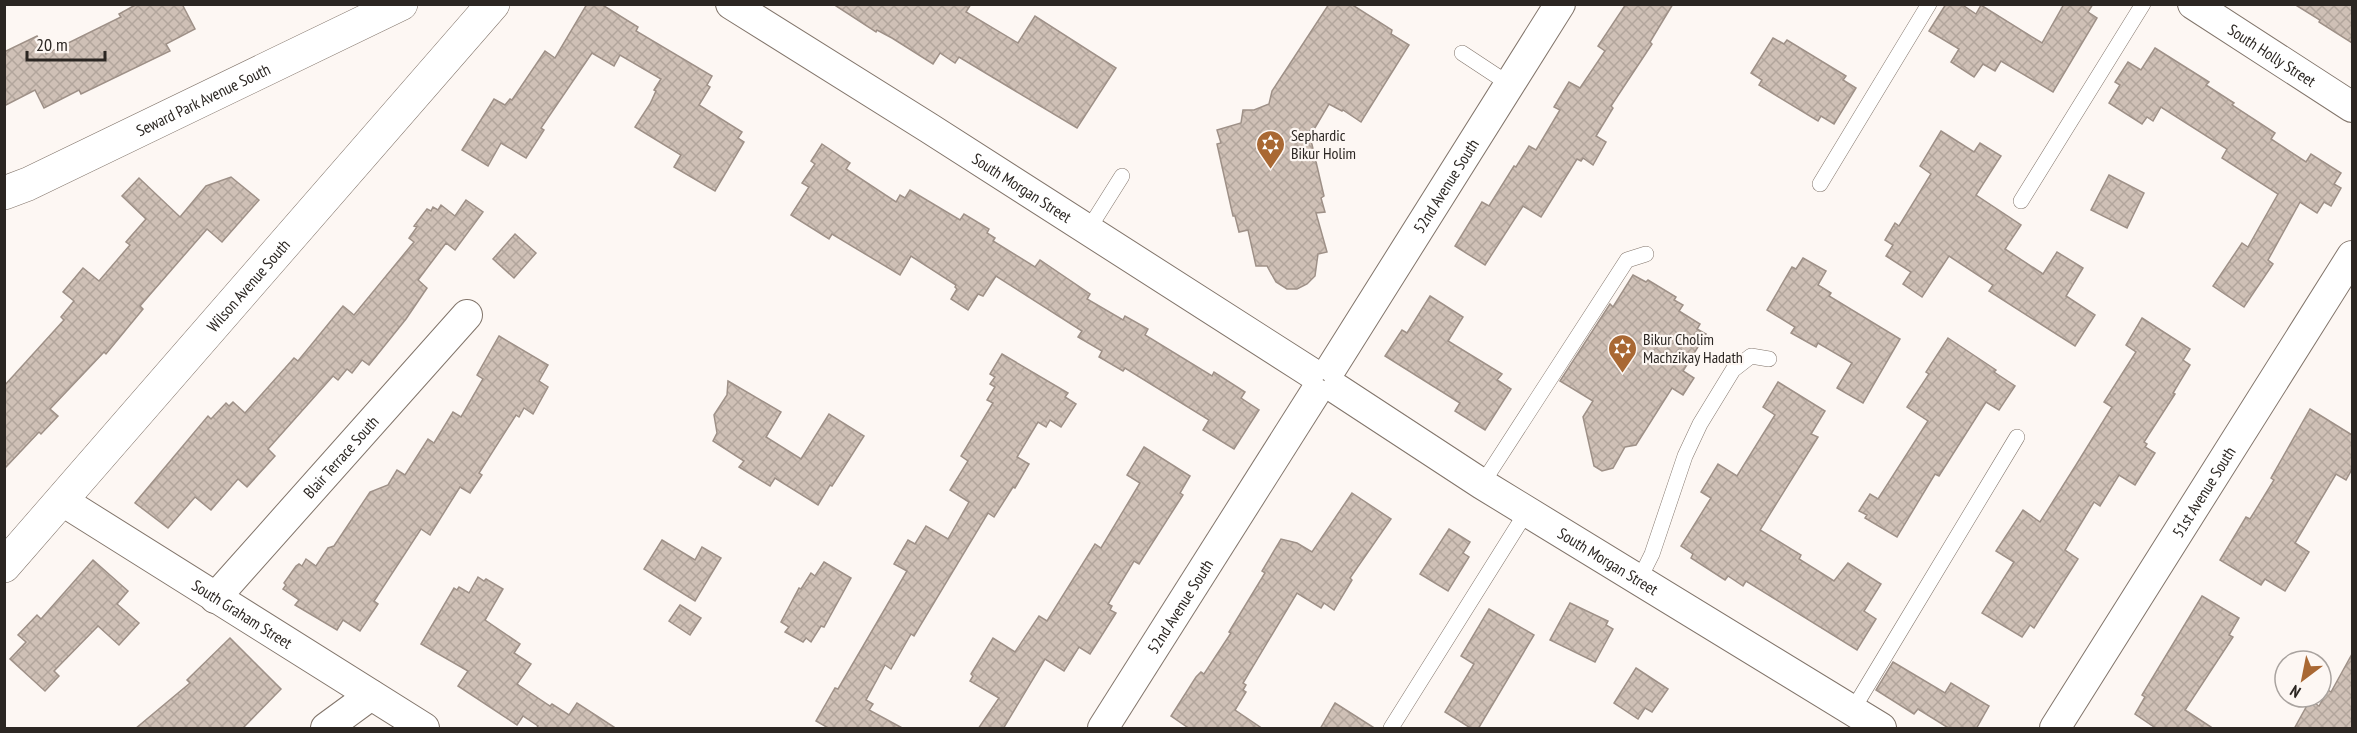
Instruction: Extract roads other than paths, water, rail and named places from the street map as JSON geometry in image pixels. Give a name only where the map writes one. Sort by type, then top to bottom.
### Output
[{"type":"main road","name":"Seward Park Avenue South","points":[[4,193],[28,184],[401,4]]},
{"type":"main road","name":"Wilson Avenue South","points":[[4,566],[493,4]]},
{"type":"street","name":"South Morgan Street","points":[[730,4],[1088,230],[1482,484],[1881,729]]},
{"type":"street","name":"52nd Avenue South","points":[[1103,729],[1560,4]]},
{"type":"street","name":"South Holly Street","points":[[2193,4],[2352,107]]},
{"type":"street","name":"51st Avenue South","points":[[2055,729],[2352,256]]},
{"type":"street","name":"Blair Terrace South","points":[[215,598],[466,315]]},
{"type":"street","name":"South Graham Street","points":[[61,500],[424,729]]},
{"type":"street","points":[[326,729],[371,695]]},
{"type":"lane","points":[[1820,184],[1929,4]]},
{"type":"lane","points":[[2021,201],[2143,4]]},
{"type":"lane","points":[[1462,53],[1509,84]]},
{"type":"lane","points":[[1088,230],[1122,176]]},
{"type":"lane","points":[[1482,484],[1627,260],[1646,254]]},
{"type":"lane","points":[[1639,580],[1652,554],[1685,456],[1700,424],[1733,370],[1751,356],[1769,359]]},
{"type":"lane","points":[[1852,711],[2018,437]]},
{"type":"lane","points":[[1391,729],[1527,511]]},
{"type":"place","name":"Sephardic Bikur Holim","points":[[1270,170]]},
{"type":"place","name":"Bikur Cholim Machzikay Hadath","points":[[1622,374]]}]
